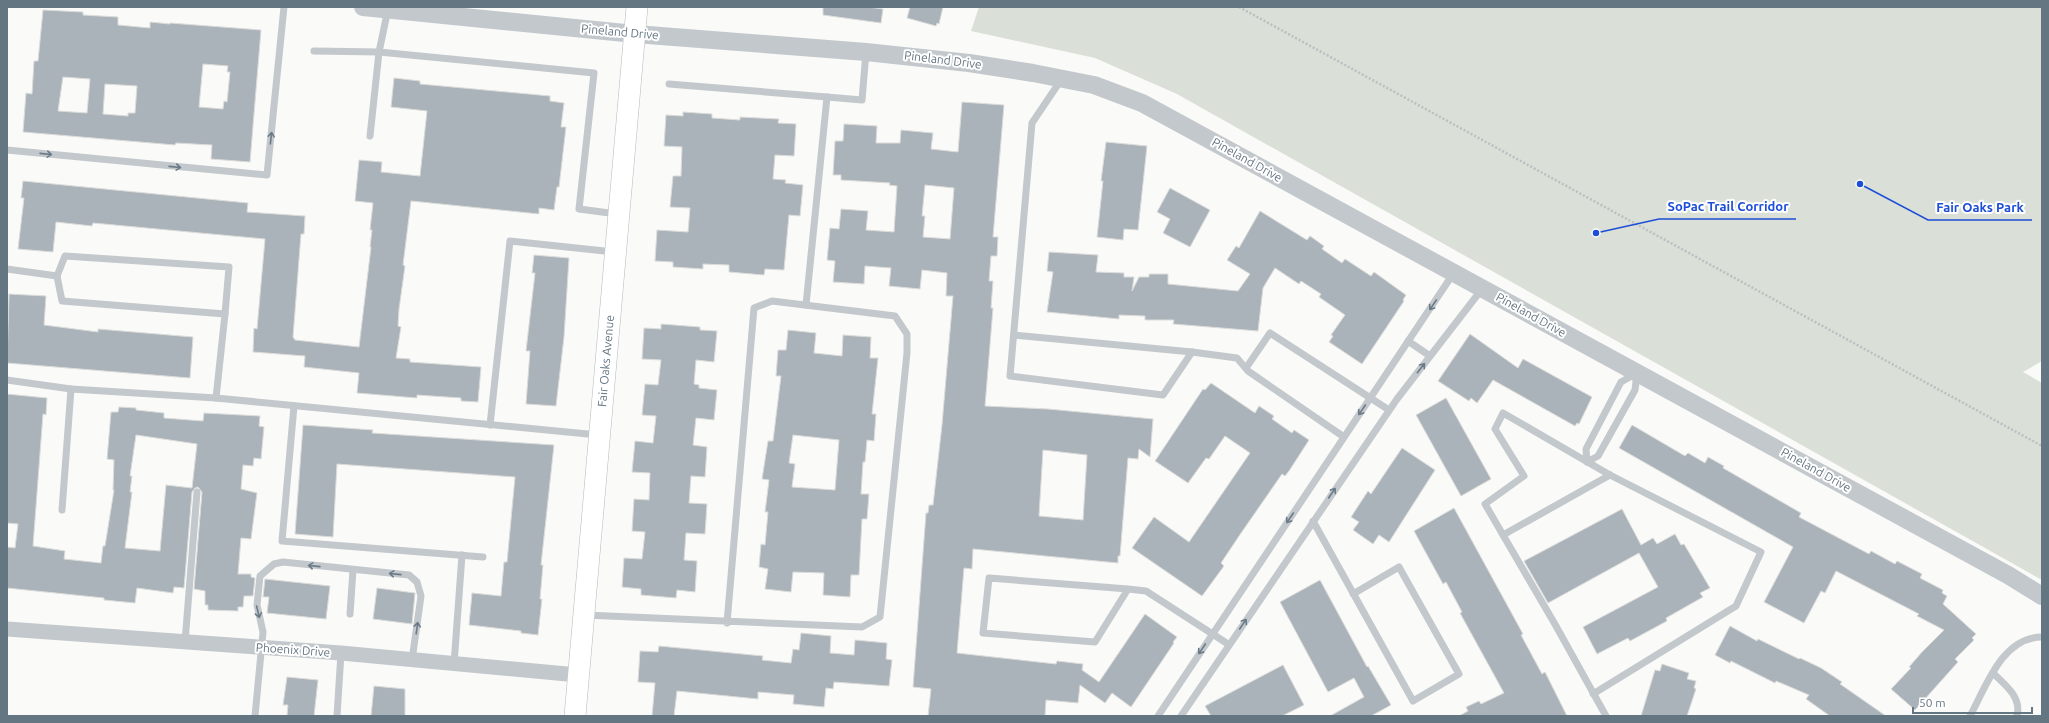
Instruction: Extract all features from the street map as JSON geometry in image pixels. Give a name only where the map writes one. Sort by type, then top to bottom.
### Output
[{"type":"main road","name":"Fair Oaks Avenue","points":[[575,716],[637,7]]},
{"type":"street","name":"Pineland Drive","points":[[363,7],[388,8],[635,34],[866,52],[969,63],[1063,78],[1094,85],[1142,103],[1994,567],[2042,596]]},
{"type":"street","name":"Phoenix Drive","points":[[7,629],[341,653],[578,675]]},
{"type":"lane","points":[[7,150],[267,176],[284,7]]},
{"type":"lane","points":[[370,136],[379,52],[388,8]]},
{"type":"lane","points":[[314,51],[379,52],[594,73],[579,209],[619,214]]},
{"type":"lane","points":[[669,84],[862,100],[866,52]]},
{"type":"lane","points":[[1063,78],[1032,123],[1010,376],[1163,395],[1192,352]]},
{"type":"lane","points":[[806,305],[827,97]]},
{"type":"lane","points":[[490,425],[510,241],[616,252]]},
{"type":"lane","points":[[216,398],[225,314],[229,268],[65,256],[57,276],[62,301],[225,314]]},
{"type":"lane","points":[[7,269],[57,276]]},
{"type":"lane","points":[[1158,716],[1454,273]]},
{"type":"lane","points":[[1181,716],[1228,644],[1389,410],[1482,289]]},
{"type":"lane","points":[[583,615],[727,622],[862,627],[880,617],[908,334],[895,316],[772,301],[754,308],[727,622]]},
{"type":"lane","points":[[1246,368],[1270,333],[1389,410]]},
{"type":"lane","points":[[1014,335],[1192,352],[1237,358],[1246,368],[1344,437]]},
{"type":"lane","points":[[1408,341],[1430,356]]},
{"type":"lane","points":[[1587,462],[1586,449],[1621,382],[1637,373]]},
{"type":"lane","points":[[1587,462],[1598,456],[1606,443],[1635,390],[1637,373]]},
{"type":"lane","points":[[7,380],[71,389],[216,398],[599,435]]},
{"type":"lane","points":[[62,510],[71,389]]},
{"type":"lane","points":[[294,406],[282,541],[483,557]]},
{"type":"lane","points":[[1593,694],[1736,606],[1761,552],[1610,475],[1503,414],[1495,429],[1524,476],[1485,504],[1593,694],[1606,716]]},
{"type":"lane","points":[[1503,535],[1610,475]]},
{"type":"lane","points":[[185,642],[197,492]]},
{"type":"lane","points":[[1313,521],[1413,701],[1459,674],[1399,567],[1354,594]]},
{"type":"lane","points":[[454,664],[462,555]]},
{"type":"lane","points":[[255,716],[263,632],[257,605],[260,576],[274,564],[283,562],[409,576],[417,582],[422,596],[412,660]]},
{"type":"lane","points":[[350,614],[353,570]]},
{"type":"lane","points":[[1128,589],[1095,642],[983,633],[989,578],[1128,589],[1146,591],[1228,644]]},
{"type":"lane","points":[[1970,716],[2002,656],[2028,638],[2042,637]]},
{"type":"lane","points":[[337,716],[341,653]]},
{"type":"lane","points":[[1993,673],[2013,693],[2019,707],[2017,716]]},
{"type":"path","points":[[1239,7],[2042,446]]},
{"type":"shaded area","points":[[979,7],[2042,7],[2042,361],[2023,372],[2042,383],[2042,580],[1177,94],[1095,58],[971,31]]},
{"type":"building","points":[[823,7],[868,7],[883,9],[881,23],[823,15]]},
{"type":"building","points":[[910,7],[943,7],[939,24],[937,23],[936,26],[907,18]]},
{"type":"building","points":[[43,10],[83,12],[83,15],[118,17],[118,25],[150,28],[150,22],[261,30],[250,162],[211,159],[212,145],[176,143],[175,145],[23,132],[26,93],[32,94],[34,61],[38,61]],"holes":[[[203,64],[228,66],[227,72],[230,72],[227,102],[224,101],[223,109],[199,107]],[[63,77],[90,79],[87,113],[58,111]],[[105,84],[137,86],[135,113],[128,113],[128,116],[103,114]]]},
{"type":"building","points":[[394,78],[420,81],[420,84],[550,96],[550,101],[564,103],[561,127],[566,127],[559,187],[557,187],[554,210],[539,208],[539,214],[411,201],[403,265],[405,266],[399,309],[398,326],[401,327],[396,358],[410,359],[410,362],[481,367],[478,402],[461,401],[461,398],[417,395],[417,398],[357,393],[359,373],[304,367],[305,356],[253,352],[254,328],[257,329],[265,239],[93,223],[92,226],[56,222],[53,252],[18,249],[24,198],[21,198],[23,181],[248,203],[247,212],[305,216],[304,234],[301,234],[293,337],[295,340],[359,347],[371,247],[372,230],[370,230],[373,203],[355,201],[359,160],[382,162],[381,172],[420,176],[427,111],[391,107]]},
{"type":"building","points":[[962,102],[1004,105],[993,237],[998,237],[997,256],[991,256],[989,281],[993,281],[991,308],[993,308],[985,406],[1048,409],[1153,419],[1150,457],[1139,449],[1138,459],[1128,458],[1120,556],[1118,556],[1118,563],[973,549],[972,569],[964,568],[957,653],[1056,664],[1057,661],[1083,664],[1082,670],[1099,682],[1145,614],[1177,637],[1131,707],[1112,693],[1105,703],[1080,685],[1078,703],[1046,700],[1045,716],[928,716],[931,689],[913,687],[926,513],[928,513],[929,505],[933,505],[942,425],[953,296],[946,296],[947,273],[922,270],[920,289],[889,286],[891,268],[865,266],[864,284],[833,282],[835,261],[827,260],[830,228],[839,229],[841,209],[868,211],[866,230],[894,232],[897,186],[889,185],[890,183],[841,180],[841,175],[833,175],[835,141],[843,141],[844,124],[877,126],[876,143],[900,143],[901,130],[933,133],[931,149],[958,152]],"holes":[[[925,185],[954,188],[950,239],[923,237],[925,216],[922,216]],[[1043,450],[1087,455],[1083,520],[1039,516]]]},
{"type":"building","points":[[683,112],[712,114],[712,118],[740,120],[740,117],[779,119],[778,123],[796,124],[794,156],[775,155],[773,179],[786,180],[785,183],[803,185],[800,216],[789,215],[784,270],[765,269],[764,275],[729,272],[729,265],[703,264],[703,269],[673,267],[673,262],[655,261],[657,230],[688,232],[690,208],[670,207],[673,176],[681,176],[682,147],[664,146],[666,115],[683,116]]},
{"type":"building","points":[[1106,142],[1147,146],[1138,230],[1124,229],[1123,240],[1097,237],[1103,181],[1101,181]]},
{"type":"building","points":[[1170,188],[1210,210],[1190,247],[1163,233],[1170,219],[1157,212]]},
{"type":"building","points":[[1260,211],[1307,240],[1310,236],[1324,246],[1322,249],[1342,263],[1345,259],[1371,276],[1374,272],[1406,295],[1403,300],[1404,301],[1362,364],[1329,342],[1333,336],[1331,335],[1345,315],[1319,297],[1321,294],[1301,281],[1299,284],[1275,268],[1263,288],[1258,331],[1173,324],[1174,320],[1145,320],[1145,316],[1119,315],[1119,319],[1047,312],[1053,272],[1047,271],[1049,252],[1098,255],[1096,272],[1124,273],[1124,277],[1134,277],[1132,291],[1139,277],[1149,277],[1149,274],[1168,274],[1168,284],[1238,291],[1250,274],[1227,260],[1236,246],[1239,248]]},
{"type":"building","points":[[534,255],[569,258],[564,337],[556,406],[526,404],[530,351],[526,351],[535,273],[532,273]]},
{"type":"building","points":[[9,294],[46,296],[44,325],[98,332],[98,329],[193,337],[190,378],[7,363]]},
{"type":"building","points":[[661,324],[700,327],[700,330],[717,331],[714,362],[696,360],[694,384],[699,385],[699,388],[717,390],[714,420],[696,418],[693,445],[707,447],[705,477],[691,476],[689,503],[707,504],[705,534],[686,533],[684,560],[697,561],[695,592],[677,590],[676,598],[641,595],[641,589],[622,587],[624,558],[642,559],[645,532],[632,531],[634,499],[649,500],[650,473],[632,472],[635,441],[653,443],[656,416],[642,415],[645,384],[658,385],[661,360],[642,359],[644,328],[661,329]]},
{"type":"building","points":[[788,330],[816,333],[814,353],[842,356],[843,335],[871,337],[870,358],[878,358],[872,414],[876,414],[874,441],[867,440],[865,462],[863,462],[861,494],[869,494],[867,519],[862,519],[859,575],[851,575],[850,597],[823,595],[824,573],[793,572],[791,592],[765,589],[768,569],[759,567],[761,544],[765,545],[768,512],[765,512],[769,480],[762,479],[768,441],[773,441],[781,376],[776,376],[778,350],[786,350]],"holes":[[[793,435],[839,440],[835,490],[792,487],[795,464],[789,463]]]},
{"type":"building","points":[[1470,334],[1518,368],[1523,359],[1592,397],[1579,424],[1577,423],[1575,426],[1493,380],[1477,403],[1471,398],[1469,401],[1438,381]]},
{"type":"building","points":[[1211,383],[1255,413],[1259,406],[1274,416],[1272,419],[1292,433],[1294,430],[1309,440],[1289,471],[1285,476],[1282,474],[1239,536],[1221,563],[1224,566],[1202,596],[1132,548],[1154,517],[1189,542],[1250,453],[1225,436],[1209,459],[1206,458],[1188,483],[1155,461],[1203,389],[1205,390]]},
{"type":"building","points":[[7,394],[47,398],[46,415],[43,414],[33,546],[65,551],[64,559],[101,563],[114,490],[114,460],[107,459],[111,412],[118,412],[119,407],[136,408],[136,410],[164,413],[164,418],[203,421],[204,413],[260,416],[259,426],[264,427],[261,459],[254,458],[253,466],[243,465],[241,489],[257,493],[251,539],[241,538],[238,574],[251,574],[251,577],[255,578],[253,596],[244,596],[243,607],[238,607],[238,611],[208,610],[208,605],[205,605],[205,591],[194,589],[202,492],[198,487],[192,492],[184,588],[174,587],[173,593],[137,588],[135,603],[104,600],[104,598],[7,588],[7,547],[15,548],[18,524],[7,523]],"holes":[[[136,435],[197,444],[192,488],[166,485],[160,551],[125,548],[132,492],[130,492],[132,476],[130,476]]]},
{"type":"building","points":[[1446,398],[1491,479],[1461,496],[1416,415]]},
{"type":"building","points":[[303,425],[373,430],[372,433],[554,445],[541,565],[543,565],[540,599],[542,599],[538,635],[521,633],[521,631],[469,625],[472,593],[501,596],[504,562],[507,562],[515,477],[337,464],[333,537],[295,534]]},
{"type":"building","points":[[1632,425],[1685,456],[1688,453],[1705,463],[1708,457],[1724,466],[1723,468],[1801,513],[1799,517],[1869,554],[1871,551],[1895,564],[1897,561],[1922,574],[1920,578],[1943,590],[1942,593],[1947,596],[1943,604],[1976,634],[1972,638],[1974,640],[1955,659],[1958,662],[1915,710],[1891,689],[1911,668],[1909,667],[1922,652],[1944,630],[1917,616],[1919,614],[1836,571],[1825,593],[1821,591],[1804,623],[1764,602],[1793,547],[1619,448]]},
{"type":"building","points":[[1402,448],[1435,470],[1389,542],[1379,535],[1373,544],[1353,530],[1359,522],[1351,517],[1368,491],[1371,494]]},
{"type":"building","points":[[1454,508],[1523,634],[1521,635],[1542,674],[1545,672],[1567,716],[1459,716],[1468,711],[1466,707],[1479,701],[1481,704],[1504,693],[1460,613],[1462,612],[1446,582],[1443,584],[1414,531]]},
{"type":"building","points":[[1622,509],[1641,545],[1653,538],[1657,544],[1675,534],[1681,545],[1684,544],[1710,588],[1700,593],[1703,597],[1666,618],[1667,621],[1630,641],[1628,638],[1597,654],[1583,627],[1658,587],[1639,553],[1548,603],[1524,561]]},
{"type":"building","points":[[265,579],[330,586],[326,619],[267,613],[269,597],[263,597]]},
{"type":"building","points":[[1320,580],[1367,667],[1368,666],[1391,705],[1371,716],[1330,716],[1364,697],[1354,678],[1328,692],[1280,602]]},
{"type":"building","points":[[377,588],[415,593],[412,624],[373,619]]},
{"type":"building","points":[[1730,626],[1757,641],[1758,639],[1821,668],[1842,682],[1840,684],[1886,716],[1830,716],[1806,699],[1809,695],[1776,681],[1775,683],[1731,661],[1730,663],[1715,655]]},
{"type":"building","points":[[801,633],[831,636],[830,653],[854,655],[855,640],[887,643],[886,659],[892,660],[889,686],[834,682],[833,689],[826,688],[824,707],[793,704],[794,695],[758,692],[758,699],[677,691],[674,716],[652,716],[655,683],[638,682],[640,651],[658,652],[659,646],[763,656],[762,660],[791,663],[793,649],[799,650]]},
{"type":"building","points":[[1662,664],[1689,673],[1687,679],[1696,681],[1694,688],[1696,689],[1687,716],[1641,716],[1655,670],[1660,671]]},
{"type":"building","points":[[1283,665],[1304,705],[1282,716],[1211,716],[1205,706]]},
{"type":"building","points":[[287,677],[318,680],[314,716],[287,716],[288,705],[283,705]]},
{"type":"building","points":[[374,686],[405,689],[405,716],[371,716]]},
{"type":"place","name":"Fair Oaks Park","points":[[1860,184]]},
{"type":"place","name":"SoPac Trail Corridor","points":[[1596,233]]}]
